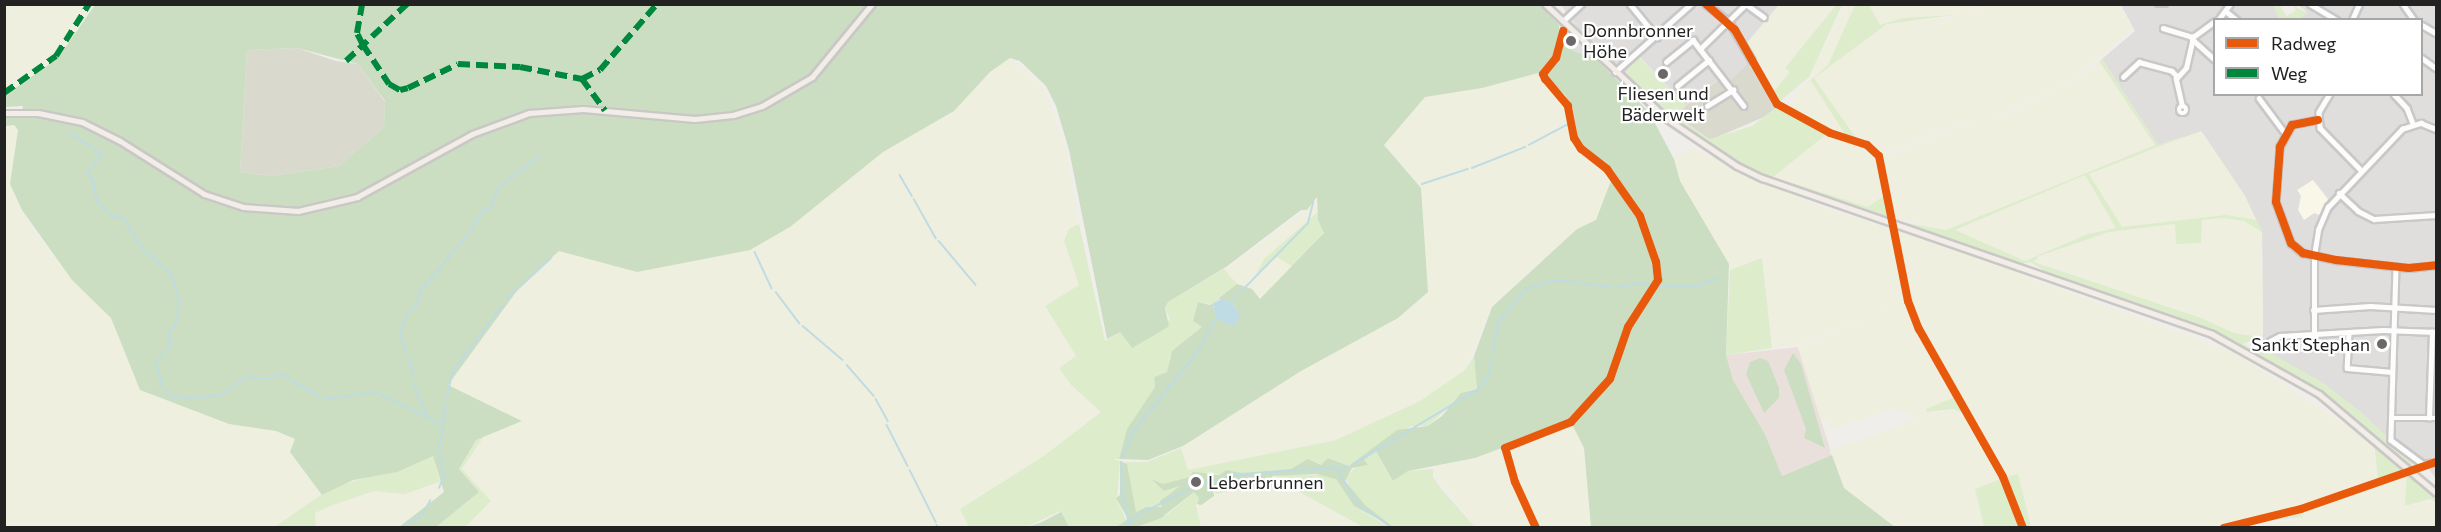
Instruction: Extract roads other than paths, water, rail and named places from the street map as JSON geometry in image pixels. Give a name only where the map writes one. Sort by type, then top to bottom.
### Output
[{"type":"main road","points":[[4,113],[38,113],[82,122],[120,141],[204,194],[243,207],[298,211],[357,197],[472,134],[529,113],[583,109],[695,119],[733,115],[762,106],[812,77],[872,4]]},
{"type":"main road","points":[[1545,4],[1666,119],[1745,170],[2212,334],[2319,394],[2436,493]]},
{"type":"street","points":[[1563,21],[1581,4]]},
{"type":"street","points":[[1630,4],[1657,37]]},
{"type":"street","points":[[1616,72],[1691,4]]},
{"type":"street","points":[[1706,4],[1730,23],[1752,60]]},
{"type":"street","points":[[1700,49],[1730,23],[1746,4],[1764,17]]},
{"type":"street","points":[[2158,4],[2165,4]]},
{"type":"street","points":[[2220,18],[2227,12],[2230,4]]},
{"type":"street","points":[[2310,4],[2334,18]]},
{"type":"street","points":[[2353,18],[2359,4]]},
{"type":"street","points":[[2403,4],[2413,18]]},
{"type":"street","points":[[2227,12],[2234,18]]},
{"type":"street","points":[[2177,76],[2186,68],[2193,38],[2213,23]]},
{"type":"street","points":[[2163,28],[2193,38],[2213,58]]},
{"type":"street","points":[[1666,62],[1693,40],[1744,106]]},
{"type":"street","points":[[2423,59],[2436,68]]},
{"type":"street","points":[[1677,86],[1709,60]]},
{"type":"street","points":[[2123,77],[2139,62],[2172,71],[2177,76],[2182,106]]},
{"type":"street","points":[[1707,106],[1733,90]]},
{"type":"street","points":[[2329,96],[2320,108],[2318,120],[2324,134],[2361,170]]},
{"type":"street","points":[[2396,96],[2407,108],[2413,124]]},
{"type":"street","points":[[2259,98],[2285,133]]},
{"type":"street","points":[[2318,120],[2297,122],[2285,133],[2276,174],[2277,212],[2288,240],[2299,251],[2314,256],[2396,267],[2436,265]]},
{"type":"street","points":[[2314,335],[2314,256],[2323,217],[2339,193],[2399,132],[2413,124],[2436,129]]},
{"type":"street","points":[[2339,193],[2358,212],[2374,219],[2436,215]]},
{"type":"street","points":[[2396,267],[2391,441],[2426,465],[2436,462]]},
{"type":"street","points":[[2313,310],[2396,307],[2436,310]]},
{"type":"street","points":[[2270,341],[2280,336],[2395,330],[2434,332],[2429,418]]},
{"type":"street","points":[[2349,333],[2347,368],[2392,372]]},
{"type":"street","points":[[2391,418],[2436,418]]},
{"type":"water","points":[[1221,299],[1231,302],[1238,311],[1240,317],[1233,326],[1219,320],[1215,314],[1213,304]]},
{"type":"waterway","points":[[1529,145],[1570,123]]},
{"type":"waterway","points":[[70,133],[102,154],[88,173],[94,182],[97,202],[114,217],[123,217],[143,249],[171,273],[180,303],[177,323],[169,334],[172,345],[156,362],[163,386]]},
{"type":"waterway","points":[[1472,168],[1525,147]]},
{"type":"waterway","points":[[406,353],[400,333],[407,314],[417,305],[421,290],[468,235],[483,210],[491,208],[499,187],[540,156]]},
{"type":"waterway","points":[[1422,184],[1468,169]]},
{"type":"waterway","points":[[900,175],[912,196]]},
{"type":"waterway","points":[[914,199],[936,238]]},
{"type":"waterway","points":[[1231,302],[1308,223],[1313,203]]},
{"type":"waterway","points":[[939,241],[976,285]]},
{"type":"waterway","points":[[755,252],[772,288]]},
{"type":"waterway","points":[[507,299],[551,258]]},
{"type":"waterway","points":[[1659,287],[1695,287],[1719,278]]},
{"type":"waterway","points":[[1493,352],[1499,322],[1526,289],[1558,280],[1611,287]]},
{"type":"waterway","points":[[1618,287],[1640,283],[1653,286]]},
{"type":"waterway","points":[[776,292],[799,323]]},
{"type":"waterway","points":[[447,397],[452,373],[502,306]]},
{"type":"waterway","points":[[1123,456],[1133,432],[1197,353],[1217,317]]},
{"type":"waterway","points":[[803,326],[843,360]]},
{"type":"waterway","points":[[410,358],[414,378]]},
{"type":"waterway","points":[[1352,465],[1480,388],[1489,375],[1492,358]]},
{"type":"waterway","points":[[847,365],[874,396]]},
{"type":"waterway","points":[[166,390],[171,396],[190,398],[222,395],[246,377],[269,379],[282,374],[318,396]]},
{"type":"waterway","points":[[414,384],[427,417]]},
{"type":"waterway","points":[[324,399],[375,392],[443,425],[446,404]]},
{"type":"waterway","points":[[876,399],[888,421]]},
{"type":"waterway","points":[[887,425],[908,466]]},
{"type":"waterway","points":[[438,451],[443,429]]},
{"type":"waterway","points":[[439,488],[444,476],[440,455]]},
{"type":"waterway","points":[[1122,462],[1122,489],[1129,523]]},
{"type":"waterway","points":[[1196,486],[1237,475],[1336,467],[1359,505],[1393,528]]},
{"type":"waterway","points":[[1339,470],[1346,467]]},
{"type":"waterway","points":[[910,470],[936,522]]},
{"type":"waterway","points":[[1123,528],[1138,515],[1190,489]]},
{"type":"waterway","points":[[400,528],[423,514],[430,501]]},
{"type":"place","name":"Donnbronner Höhe","points":[[1571,41]]},
{"type":"place","name":"Fliesen und Bäderwelt","points":[[1663,74]]},
{"type":"place","name":"Sankt Stephan","points":[[2382,344]]},
{"type":"place","name":"Leberbrunnen","points":[[1196,482]]}]
